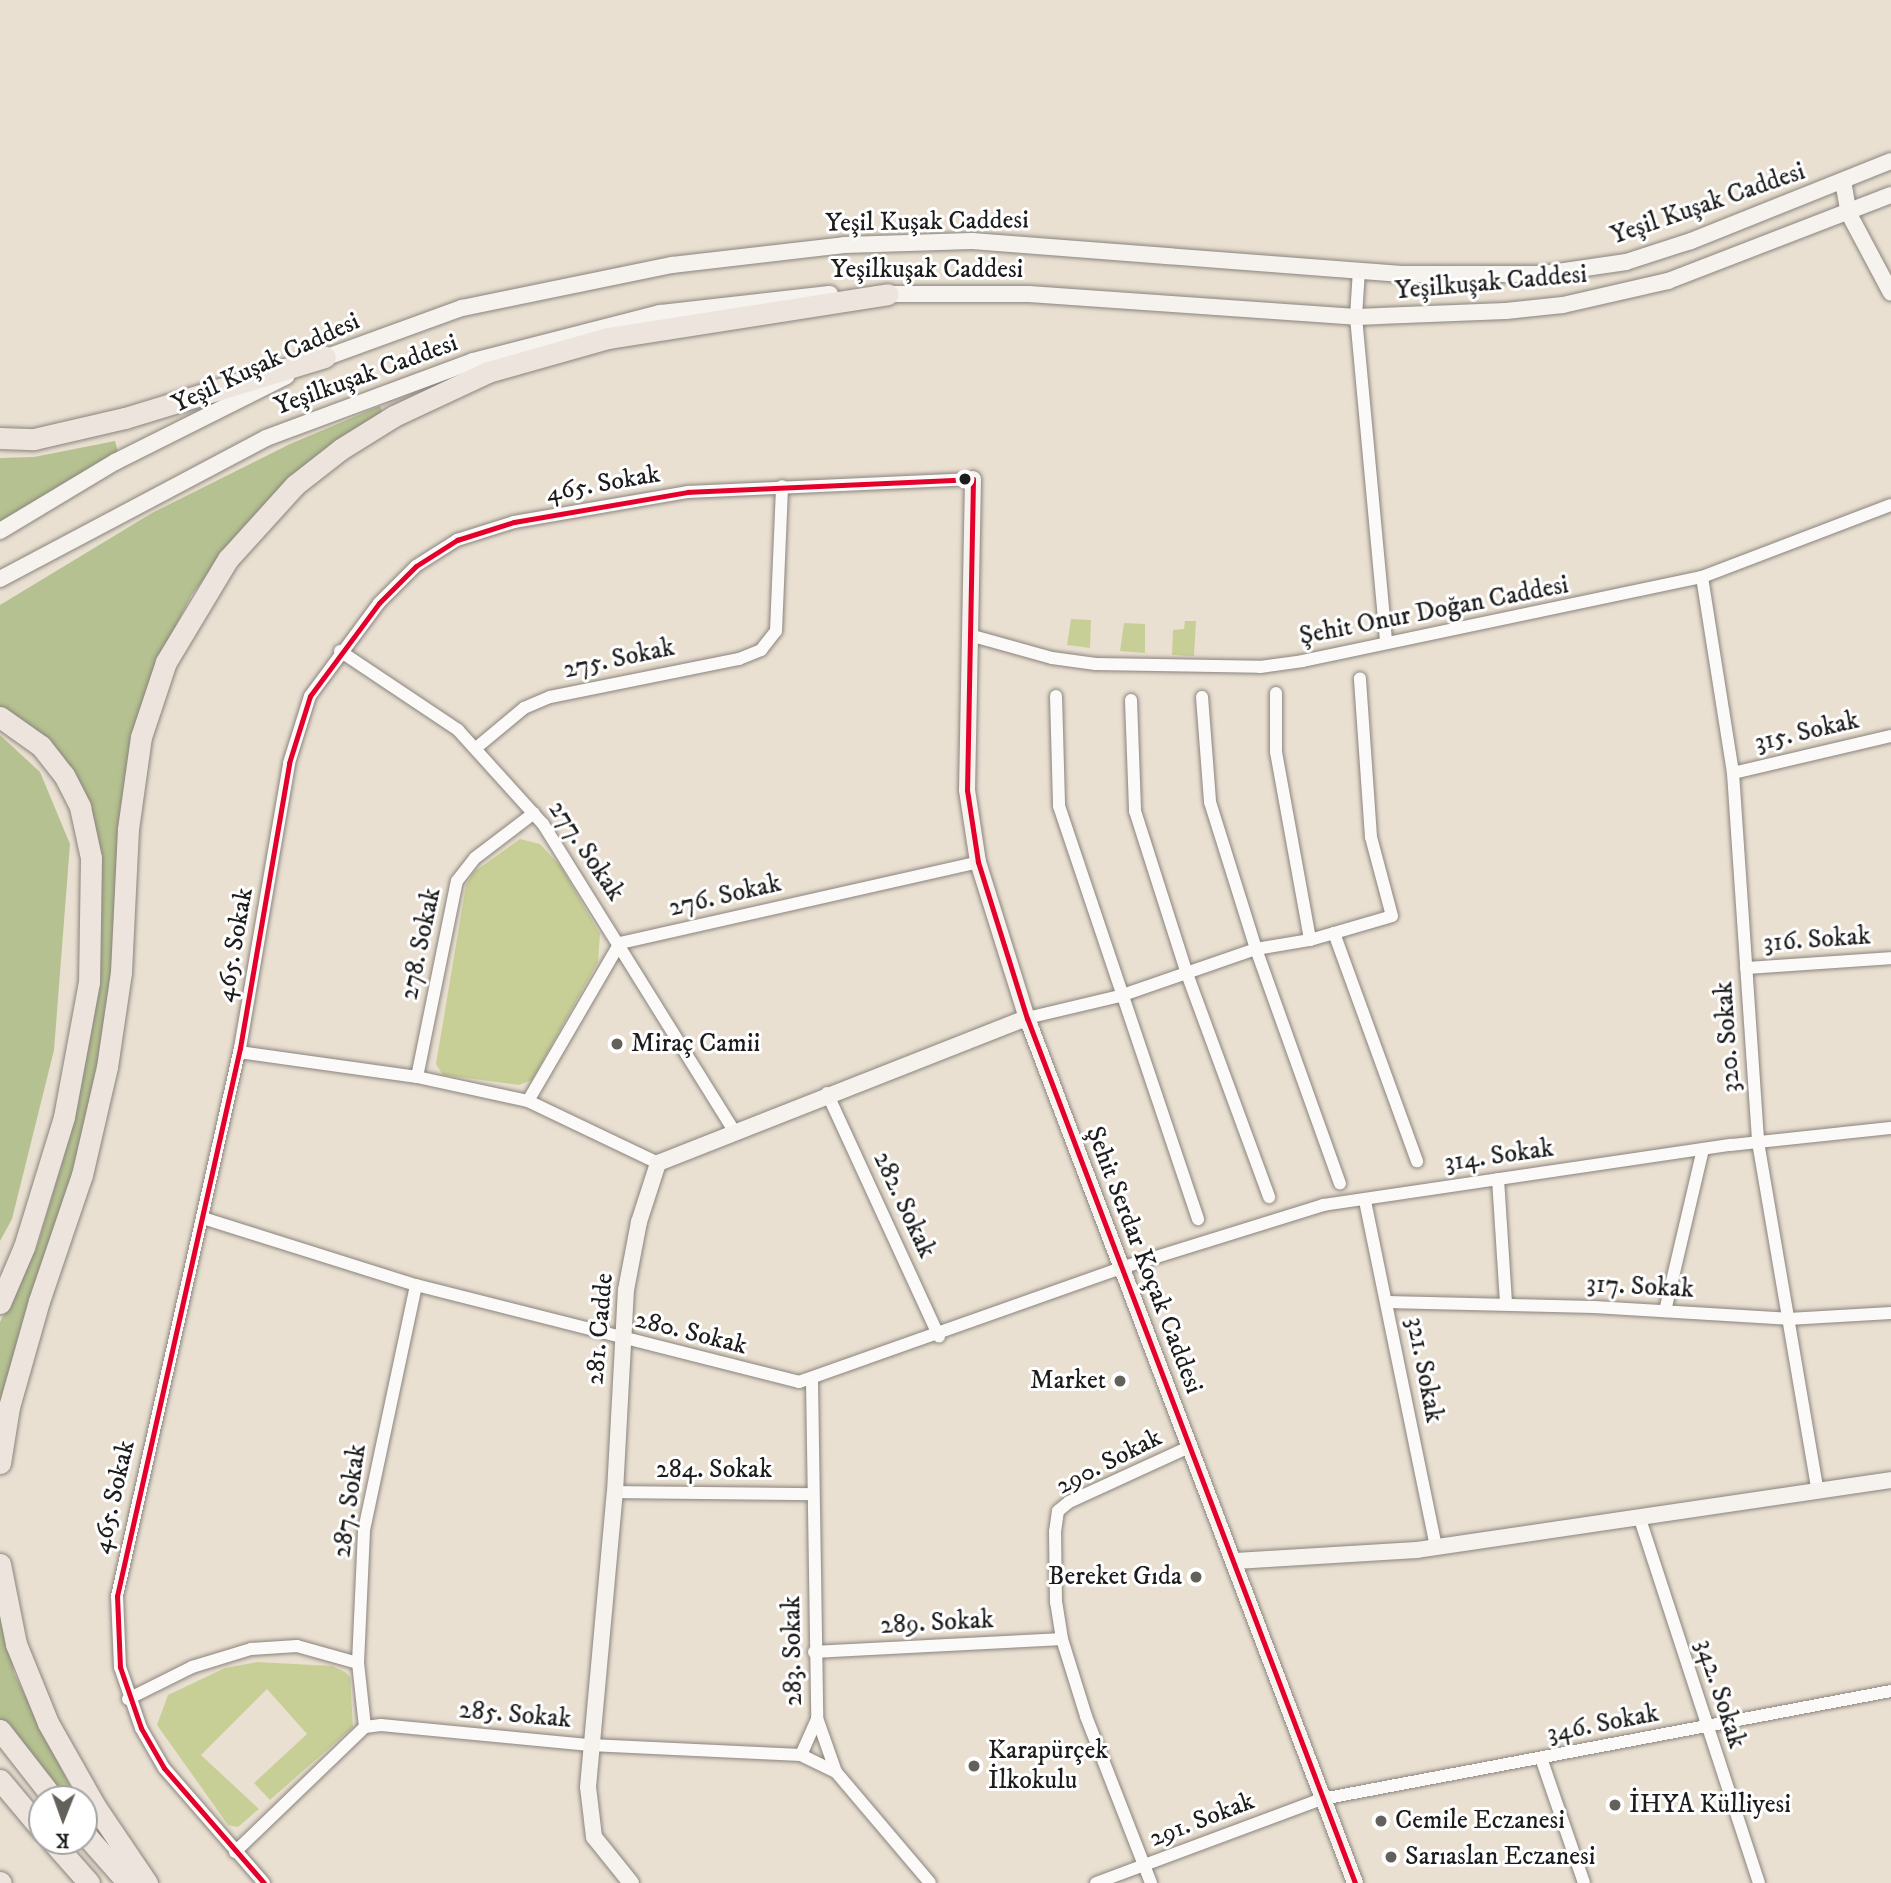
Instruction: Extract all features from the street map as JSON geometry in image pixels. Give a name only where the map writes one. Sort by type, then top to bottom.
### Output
[{"type":"highway","points":[[0,1463],[9,1407],[39,1301],[82,1175],[107,1067],[121,972],[128,829],[141,737],[166,662],[228,559],[295,485],[341,449],[394,416],[488,372],[607,338],[888,294]]},
{"type":"highway","points":[[0,439],[34,439],[125,418],[326,357]]},
{"type":"highway","points":[[0,717],[41,746],[64,775],[80,807],[91,858],[89,982],[64,1118],[24,1247],[0,1303]]},
{"type":"highway","points":[[0,1564],[16,1644],[48,1723],[94,1806],[147,1883]]},
{"type":"highway","points":[[0,1730],[43,1785]]},
{"type":"highway","points":[[0,1780],[28,1813]]},
{"type":"highway","points":[[98,1849],[128,1883]]},
{"type":"highway","points":[[64,1855],[89,1883]]},
{"type":"main road","name":"Yeşil Kuşak Caddesi","points":[[0,531],[115,462],[326,357],[462,308],[672,265],[803,248],[972,241],[1359,270],[1509,277],[1596,267],[1691,241],[1891,161]]},
{"type":"main road","points":[[1843,181],[1849,214],[1891,293]]},
{"type":"main road","name":"Yeşilkuşak Caddesi","points":[[0,579],[266,439],[473,361],[660,313],[791,297],[888,294],[1077,297],[1356,317],[1506,311],[1614,296],[1678,278],[1849,214],[1891,195]]},
{"type":"main road","name":"Şehit Serdar Koçak Caddesi","points":[[973,479],[973,636],[967,790],[978,862],[1027,1018],[1355,1883]]},
{"type":"main road","points":[[659,1163],[827,1093],[1027,1018]]},
{"type":"main road","name":"281. Cadde","points":[[631,1883],[601,1851],[589,1822],[590,1745],[615,1492],[621,1339],[631,1257],[659,1163]]},
{"type":"main road","points":[[1235,1561],[1436,1548],[1891,1480]]},
{"type":"street","points":[[1359,270],[1356,317],[1386,641]]},
{"type":"street","name":"465. Sokak","points":[[264,1883],[164,1768],[128,1699],[117,1640],[119,1581],[239,1052],[289,762],[310,696],[340,651],[416,566],[457,540],[514,522],[688,492],[973,479]]},
{"type":"street","name":"275. Sokak","points":[[477,748],[533,703],[753,656],[776,631],[782,486]]},
{"type":"street","name":"Şehit Onur Doğan Caddesi","points":[[973,636],[1072,662],[1219,667],[1303,661],[1386,641],[1702,577],[1891,506]]},
{"type":"street","name":"320. Sokak","points":[[1702,577],[1733,773],[1758,1142],[1818,1492]]},
{"type":"street","name":"277. Sokak","points":[[340,651],[430,710],[477,748],[534,813],[620,943],[734,1131]]},
{"type":"street","points":[[1027,1018],[1120,996],[1256,949],[1310,940],[1392,916],[1371,837],[1360,678]]},
{"type":"street","points":[[1276,692],[1276,752],[1310,940]]},
{"type":"street","points":[[1056,696],[1059,806],[1120,996],[1199,1219]]},
{"type":"street","points":[[1202,697],[1210,802],[1256,949],[1339,1184]]},
{"type":"street","points":[[1131,700],[1135,811],[1186,971],[1269,1197]]},
{"type":"street","name":"315. Sokak","points":[[1733,773],[1891,736]]},
{"type":"street","name":"278. Sokak","points":[[418,1077],[457,881],[475,858],[534,813]]},
{"type":"street","name":"276. Sokak","points":[[620,943],[978,862]]},
{"type":"street","points":[[1334,933],[1417,1161]]},
{"type":"street","points":[[528,1101],[620,943]]},
{"type":"street","name":"316. Sokak","points":[[1746,968],[1891,958]]},
{"type":"street","points":[[239,1052],[418,1077],[528,1101],[659,1163]]},
{"type":"street","name":"282. Sokak","points":[[827,1093],[939,1336]]},
{"type":"street","name":"314. Sokak","points":[[1121,1268],[1323,1205],[1365,1201],[1703,1149],[1891,1128]]},
{"type":"street","points":[[1665,1311],[1703,1149]]},
{"type":"street","points":[[1498,1179],[1506,1304]]},
{"type":"street","name":"321. Sokak","points":[[1365,1201],[1436,1548]]},
{"type":"street","name":"280. Sokak","points":[[203,1218],[416,1285],[782,1380],[812,1381],[1121,1268]]},
{"type":"street","name":"287. Sokak","points":[[365,1727],[358,1663],[366,1515],[416,1285]]},
{"type":"street","name":"317. Sokak","points":[[1387,1301],[1665,1311],[1788,1319],[1891,1313]]},
{"type":"street","name":"283. Sokak","points":[[812,1381],[817,1718],[836,1772],[930,1883]]},
{"type":"street","name":"290. Sokak","points":[[1151,1883],[1086,1716],[1062,1639],[1056,1603],[1058,1511],[1189,1447]]},
{"type":"street","name":"284. Sokak","points":[[615,1492],[813,1494]]},
{"type":"street","name":"342. Sokak","points":[[1640,1519],[1706,1728],[1759,1883]]},
{"type":"street","name":"289. Sokak","points":[[814,1653],[1062,1639]]},
{"type":"street","points":[[128,1699],[192,1667],[251,1649],[297,1646],[358,1663]]},
{"type":"street","name":"346. Sokak","points":[[1322,1799],[1891,1691]]},
{"type":"street","points":[[801,1755],[817,1718]]},
{"type":"street","name":"285. Sokak","points":[[365,1727],[381,1725],[590,1745],[801,1755],[836,1772]]},
{"type":"street","points":[[236,1852],[365,1727]]},
{"type":"street","points":[[1541,1758],[1584,1883]]},
{"type":"street","name":"291. Sokak","points":[[1096,1883],[1322,1799]]},
{"type":"green space","points":[[380,406],[385,418],[238,534],[191,596],[151,675],[101,1083],[0,1423],[0,1322],[37,1247],[73,1126],[93,1023],[98,935],[87,803],[0,710],[0,605],[152,513],[290,444]]},
{"type":"green space","points":[[115,441],[119,456],[0,526],[0,458],[34,457]]},
{"type":"green space","points":[[1071,619],[1091,620],[1090,648],[1067,645]]},
{"type":"green space","points":[[1185,621],[1196,621],[1194,656],[1172,655],[1173,630],[1184,629]]},
{"type":"green space","points":[[1124,623],[1145,624],[1145,653],[1120,651]]},
{"type":"green space","points":[[0,735],[40,772],[70,844],[54,1050],[12,1219],[0,1241]]},
{"type":"green space","points":[[520,839],[540,844],[561,867],[600,934],[598,962],[532,1080],[519,1085],[443,1075],[436,1064],[466,885],[474,872]]},
{"type":"green space","points":[[0,1592],[14,1673],[70,1785],[49,1785],[0,1720]]},
{"type":"green space","points":[[257,1662],[332,1666],[345,1672],[350,1677],[353,1727],[270,1800],[254,1783],[307,1734],[267,1689],[201,1755],[259,1809],[238,1827],[228,1825],[157,1725],[168,1695],[225,1668]]},
{"type":"transit line","points":[[264,1883],[164,1768],[141,1728],[120,1667],[117,1596],[240,1048],[289,763],[310,696],[379,603],[416,566],[457,540],[514,522],[688,492],[973,479],[967,790],[978,862],[1027,1018],[1355,1883]]},
{"type":"place","name":"Miraç Camii","points":[[617,1044]]},
{"type":"place","name":"Market","points":[[1120,1381]]},
{"type":"place","name":"Bereket Gıda","points":[[1196,1577]]},
{"type":"place","name":"Karapürçek İlkokulu","points":[[974,1766]]},
{"type":"place","name":"İHYA Külliyesi","points":[[1615,1805]]},
{"type":"place","name":"Cemile Eczanesi","points":[[1381,1821]]},
{"type":"place","name":"Sarıaslan Eczanesi","points":[[1391,1857]]}]
